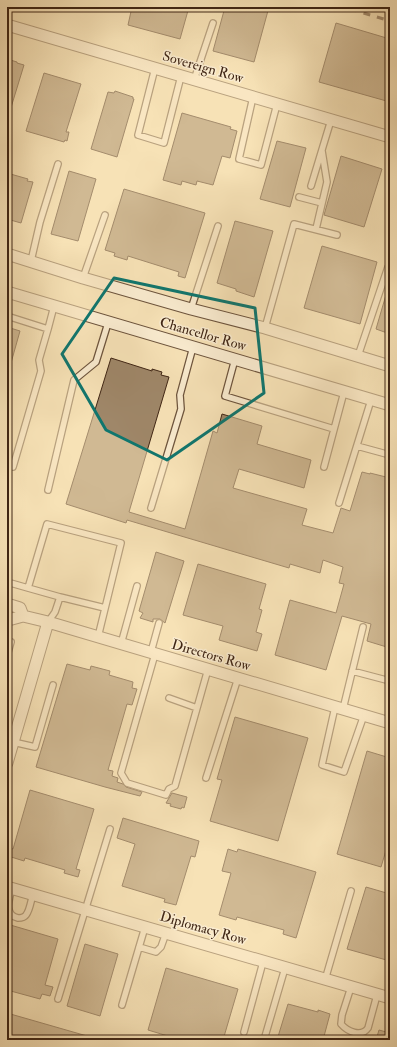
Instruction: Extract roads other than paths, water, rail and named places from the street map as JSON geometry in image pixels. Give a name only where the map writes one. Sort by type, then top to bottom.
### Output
[{"type":"street","name":"Sovereign Row","points":[[7,25],[390,137]]},
{"type":"street","name":"Chancellor Row","points":[[7,254],[83,278],[264,328],[390,366]]},
{"type":"street","name":"Chancellor Row","points":[[7,292],[390,405]]},
{"type":"street","name":"Directors Row","points":[[7,604],[20,608],[23,616]]},
{"type":"street","name":"Directors Row","points":[[7,617],[12,619],[23,616],[48,622],[390,723]]},
{"type":"street","points":[[7,763],[48,622]]},
{"type":"street","name":"Diplomacy Row","points":[[10,887],[390,998]]},
{"type":"lane","points":[[194,80],[213,23]]},
{"type":"lane","points":[[155,68],[138,135],[164,143],[181,76]]},
{"type":"lane","points":[[253,97],[239,159],[261,166],[277,104]]},
{"type":"lane","points":[[311,186],[331,120]]},
{"type":"lane","points":[[316,229],[327,182],[322,151]]},
{"type":"lane","points":[[31,261],[40,222],[58,164]]},
{"type":"lane","points":[[299,197],[322,203]]},
{"type":"lane","points":[[83,278],[105,215]]},
{"type":"lane","points":[[264,328],[294,224],[337,235]]},
{"type":"lane","points":[[191,309],[218,226]]},
{"type":"lane","points":[[358,357],[388,267],[390,268]]},
{"type":"lane","points":[[13,467],[40,371],[39,360],[54,306]]},
{"type":"lane","points":[[7,316],[48,329]]},
{"type":"lane","points":[[48,490],[74,380],[96,362],[108,323]]},
{"type":"lane","points":[[151,508],[181,409],[180,395],[193,347]]},
{"type":"lane","points":[[235,359],[225,396],[334,429]]},
{"type":"lane","points":[[324,467],[344,392]]},
{"type":"lane","points":[[339,503],[371,400]]},
{"type":"lane","points":[[357,446],[390,455]]},
{"type":"lane","points":[[28,588],[47,524],[121,543],[98,637]]},
{"type":"lane","points":[[7,582],[104,608]]},
{"type":"lane","points":[[121,644],[137,586]]},
{"type":"lane","points":[[48,622],[55,612],[60,597]]},
{"type":"lane","points":[[159,623],[153,653],[121,773],[127,783],[166,795],[169,789],[175,786],[208,669]]},
{"type":"lane","points":[[363,627],[352,671],[322,765],[344,772],[364,715]]},
{"type":"lane","points":[[7,641],[11,642],[7,656]]},
{"type":"lane","points":[[352,671],[390,681]]},
{"type":"lane","points":[[206,778],[238,678]]},
{"type":"lane","points":[[13,742],[35,747],[53,685]]},
{"type":"lane","points":[[169,698],[197,708]]},
{"type":"lane","points":[[58,999],[110,828]]},
{"type":"lane","points":[[10,887],[9,911],[12,916],[18,918],[27,915],[33,894]]},
{"type":"lane","points":[[326,980],[351,891]]},
{"type":"lane","points":[[122,1004],[144,927]]},
{"type":"lane","points":[[139,947],[156,952],[161,947],[166,933]]},
{"type":"lane","points":[[244,1032],[263,962]]},
{"type":"lane","points":[[264,1040],[285,968]]},
{"type":"lane","points":[[350,987],[341,1024],[346,1030],[361,1033],[368,1028],[377,995]]},
{"type":"railway","points":[[351,7],[357,11],[390,21]]}]
